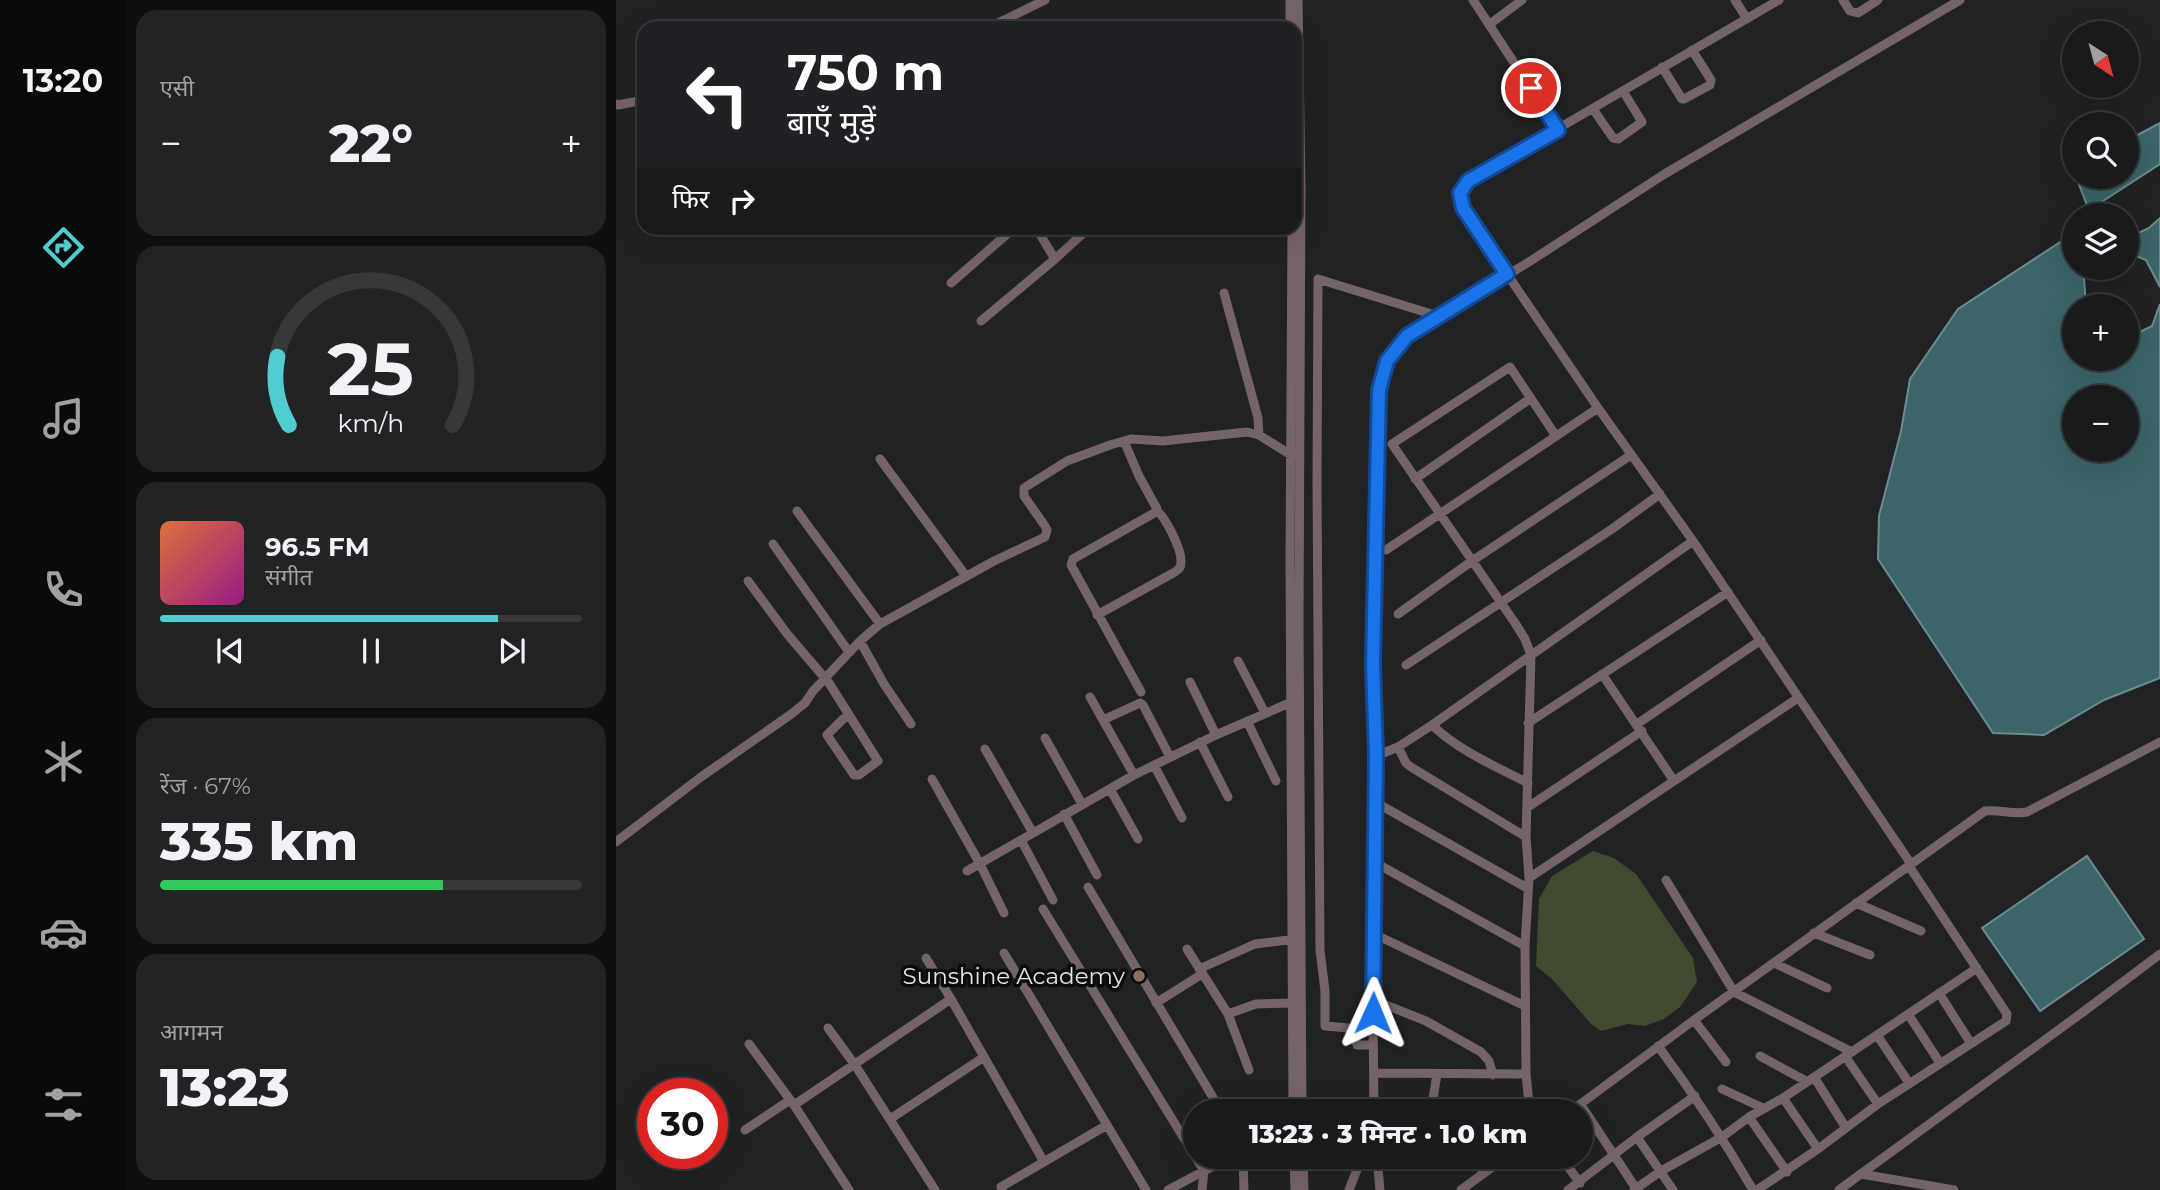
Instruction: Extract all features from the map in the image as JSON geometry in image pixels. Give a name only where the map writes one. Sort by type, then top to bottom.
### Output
[{"type":"street","points":[[1002,21],[1045,0]]},
{"type":"street","points":[[1290,0],[1290,21]]},
{"type":"street","points":[[1298,0],[1298,21]]},
{"type":"street","points":[[1473,0],[1558,130]]},
{"type":"street","points":[[1490,24],[1522,0]]},
{"type":"street","points":[[1735,0],[1747,19]]},
{"type":"street","points":[[1658,1046],[1695,1096],[1755,1190],[1787,1172],[1878,1104],[1970,1042],[2001,1025],[2007,1018],[2007,1014],[1761,640],[1598,408],[1463,208],[1460,193],[1468,181],[1779,0]]},
{"type":"street","points":[[1843,0],[1850,11],[1858,13],[1878,0]]},
{"type":"street","points":[[1374,1099],[1376,756],[1373,664],[1379,390],[1387,361],[1407,336],[1663,174],[1960,0]]},
{"type":"street","points":[[1662,67],[1682,99],[1707,87],[1711,80],[1692,50]]},
{"type":"street","points":[[1593,109],[1613,138],[1618,139],[1642,122],[1623,91]]},
{"type":"street","points":[[616,104],[637,101]]},
{"type":"street","points":[[951,283],[1006,235]]},
{"type":"street","points":[[1040,235],[1055,259]]},
{"type":"street","points":[[981,321],[1081,235]]},
{"type":"street","points":[[1292,235],[1295,455]]},
{"type":"street","points":[[1297,235],[1295,701],[1302,1099]]},
{"type":"street","points":[[1373,1045],[1357,1045],[1355,1032],[1349,1028],[1325,1026],[1325,991],[1320,950],[1318,279],[1438,316]]},
{"type":"street","points":[[1224,293],[1258,418],[1259,435]]},
{"type":"street","points":[[1529,1099],[1525,946],[1529,878],[1526,837],[1531,654],[1525,639],[1392,444],[1510,367],[1556,436]]},
{"type":"street","points":[[1415,479],[1531,398]]},
{"type":"street","points":[[1386,550],[1598,408]]},
{"type":"street","points":[[616,842],[701,777],[790,715],[849,652],[880,624],[966,576],[1045,537],[1047,530],[1024,496],[1024,488],[1067,461],[1131,439],[1163,441],[1227,432],[1259,435],[1295,455]]},
{"type":"street","points":[[1097,615],[1175,572],[1182,561],[1173,536],[1157,510],[1125,441]]},
{"type":"street","points":[[1398,614],[1631,455]]},
{"type":"street","points":[[880,459],[966,576]]},
{"type":"street","points":[[1406,665],[1612,529],[1660,494]]},
{"type":"street","points":[[1141,692],[1071,565],[1073,559],[1157,510]]},
{"type":"street","points":[[797,511],[880,624]]},
{"type":"street","points":[[1376,756],[1398,747],[1432,725],[1693,541]]},
{"type":"street","points":[[772,544],[849,652]]},
{"type":"street","points":[[748,581],[824,679],[849,716],[878,761],[859,775],[854,775],[827,735],[849,716]]},
{"type":"street","points":[[1528,723],[1728,592]]},
{"type":"street","points":[[1528,807],[1761,640]]},
{"type":"street","points":[[860,641],[911,724]]},
{"type":"street","points":[[1238,661],[1265,713]]},
{"type":"street","points":[[1602,674],[1674,781]]},
{"type":"street","points":[[1190,682],[1216,735]]},
{"type":"street","points":[[1090,697],[1133,775]]},
{"type":"street","points":[[1529,878],[1798,698]]},
{"type":"street","points":[[967,870],[1133,775],[1295,701]]},
{"type":"street","points":[[1103,720],[1140,703],[1170,757]]},
{"type":"street","points":[[1247,721],[1276,781]]},
{"type":"street","points":[[1432,725],[1445,737],[1486,762],[1528,783]]},
{"type":"street","points":[[1045,738],[1082,804]]},
{"type":"street","points":[[1589,1099],[1658,1046],[1985,811],[2027,813],[2160,742]]},
{"type":"street","points":[[1200,743],[1228,797]]},
{"type":"street","points":[[1398,747],[1411,768],[1526,837]]},
{"type":"street","points":[[985,749],[1033,833]]},
{"type":"street","points":[[1154,765],[1182,818]]},
{"type":"street","points":[[932,779],[1004,913]]},
{"type":"street","points":[[1110,789],[1138,839]]},
{"type":"street","points":[[1375,802],[1527,888]]},
{"type":"street","points":[[1064,814],[1097,875]]},
{"type":"street","points":[[1021,840],[1053,900]]},
{"type":"street","points":[[1374,862],[1525,946]]},
{"type":"street","points":[[1666,880],[1734,992],[1849,1054],[1878,1104]]},
{"type":"street","points":[[1088,887],[1214,1099]]},
{"type":"street","points":[[1856,903],[1921,931]]},
{"type":"street","points":[[1042,909],[1204,1171],[1202,1190]]},
{"type":"street","points":[[1814,933],[1870,955]]},
{"type":"street","points":[[1374,934],[1525,1006]]},
{"type":"street","points":[[1156,1003],[1200,971],[1255,944],[1297,939]]},
{"type":"street","points":[[1293,1099],[1293,1003],[1297,939]]},
{"type":"street","points":[[1187,949],[1228,1014],[1249,1070]]},
{"type":"street","points":[[1004,953],[1146,1190]]},
{"type":"street","points":[[1843,1189],[2160,954]]},
{"type":"street","points":[[926,958],[1044,1161]]},
{"type":"street","points":[[1774,963],[1827,988]]},
{"type":"street","points":[[1593,1123],[1635,1189],[1661,1171],[1722,1137],[1748,1117],[1783,1098],[1977,968]]},
{"type":"street","points":[[1939,993],[1970,1042]]},
{"type":"street","points":[[745,1129],[855,1065],[951,999]]},
{"type":"street","points":[[1373,1000],[1426,1021],[1481,1052],[1489,1060],[1493,1075]]},
{"type":"street","points":[[1228,1014],[1256,1004],[1293,1003]]},
{"type":"street","points":[[1908,1014],[1940,1063]]},
{"type":"street","points":[[1694,1020],[1726,1062]]},
{"type":"street","points":[[828,1028],[855,1065],[935,1190]]},
{"type":"street","points":[[1877,1035],[1909,1083]]},
{"type":"street","points":[[749,1044],[792,1103],[849,1190]]},
{"type":"street","points":[[890,1119],[984,1056]]},
{"type":"street","points":[[1760,1056],[1810,1079],[1846,1128]]},
{"type":"street","points":[[1374,1073],[1527,1074]]},
{"type":"street","points":[[1433,1099],[1437,1074]]},
{"type":"street","points":[[1722,1089],[1763,1108]]},
{"type":"street","points":[[1568,1190],[1613,1154],[1695,1096]]},
{"type":"street","points":[[1783,1098],[1818,1149]]},
{"type":"street","points":[[1748,1117],[1787,1172]]},
{"type":"street","points":[[999,1189],[1107,1125]]},
{"type":"street","points":[[1637,1137],[1673,1190]]},
{"type":"street","points":[[1168,1190],[1207,1169]]},
{"type":"street","points":[[1243,1169],[1244,1190]]},
{"type":"street","points":[[1294,1169],[1295,1190]]},
{"type":"street","points":[[1303,1169],[1304,1190]]},
{"type":"street","points":[[1349,1190],[1357,1169]]},
{"type":"street","points":[[1378,1169],[1380,1190]]},
{"type":"street","points":[[1466,1188],[1489,1169]]},
{"type":"street","points":[[1570,1169],[1580,1183]]},
{"type":"street","points":[[1861,1174],[1954,1190]]},
{"type":"green space","points":[[1593,851],[1614,858],[1636,874],[1693,958],[1697,982],[1680,1007],[1664,1019],[1645,1026],[1628,1024],[1601,1031],[1591,1024],[1553,980],[1536,966],[1539,899],[1552,876]]},
{"type":"water","points":[[2160,123],[2160,164],[2139,178],[2139,134]]},
{"type":"water","points":[[2081,189],[2121,189],[2100,203],[2086,203]]},
{"type":"water","points":[[2160,218],[2160,287],[2146,260],[2139,257],[2139,233]]},
{"type":"water","points":[[2062,241],[2062,280],[2084,280],[2085,294],[2062,294],[2062,371],[2139,371],[2139,332],[2152,326],[2160,304],[2160,678],[2104,700],[2044,735],[1993,733],[1878,559],[1879,516],[1901,431],[1910,379],[1958,309]]},
{"type":"water","points":[[2087,856],[2144,939],[2040,1011],[1982,928]]},
{"type":"place","name":"Sunshine Academy","points":[[1139,976]]},
{"type":"route","points":[[1373,1013],[1376,756],[1373,664],[1379,390],[1387,361],[1407,336],[1507,274],[1463,208],[1460,193],[1468,181],[1558,130],[1531,88]]}]
